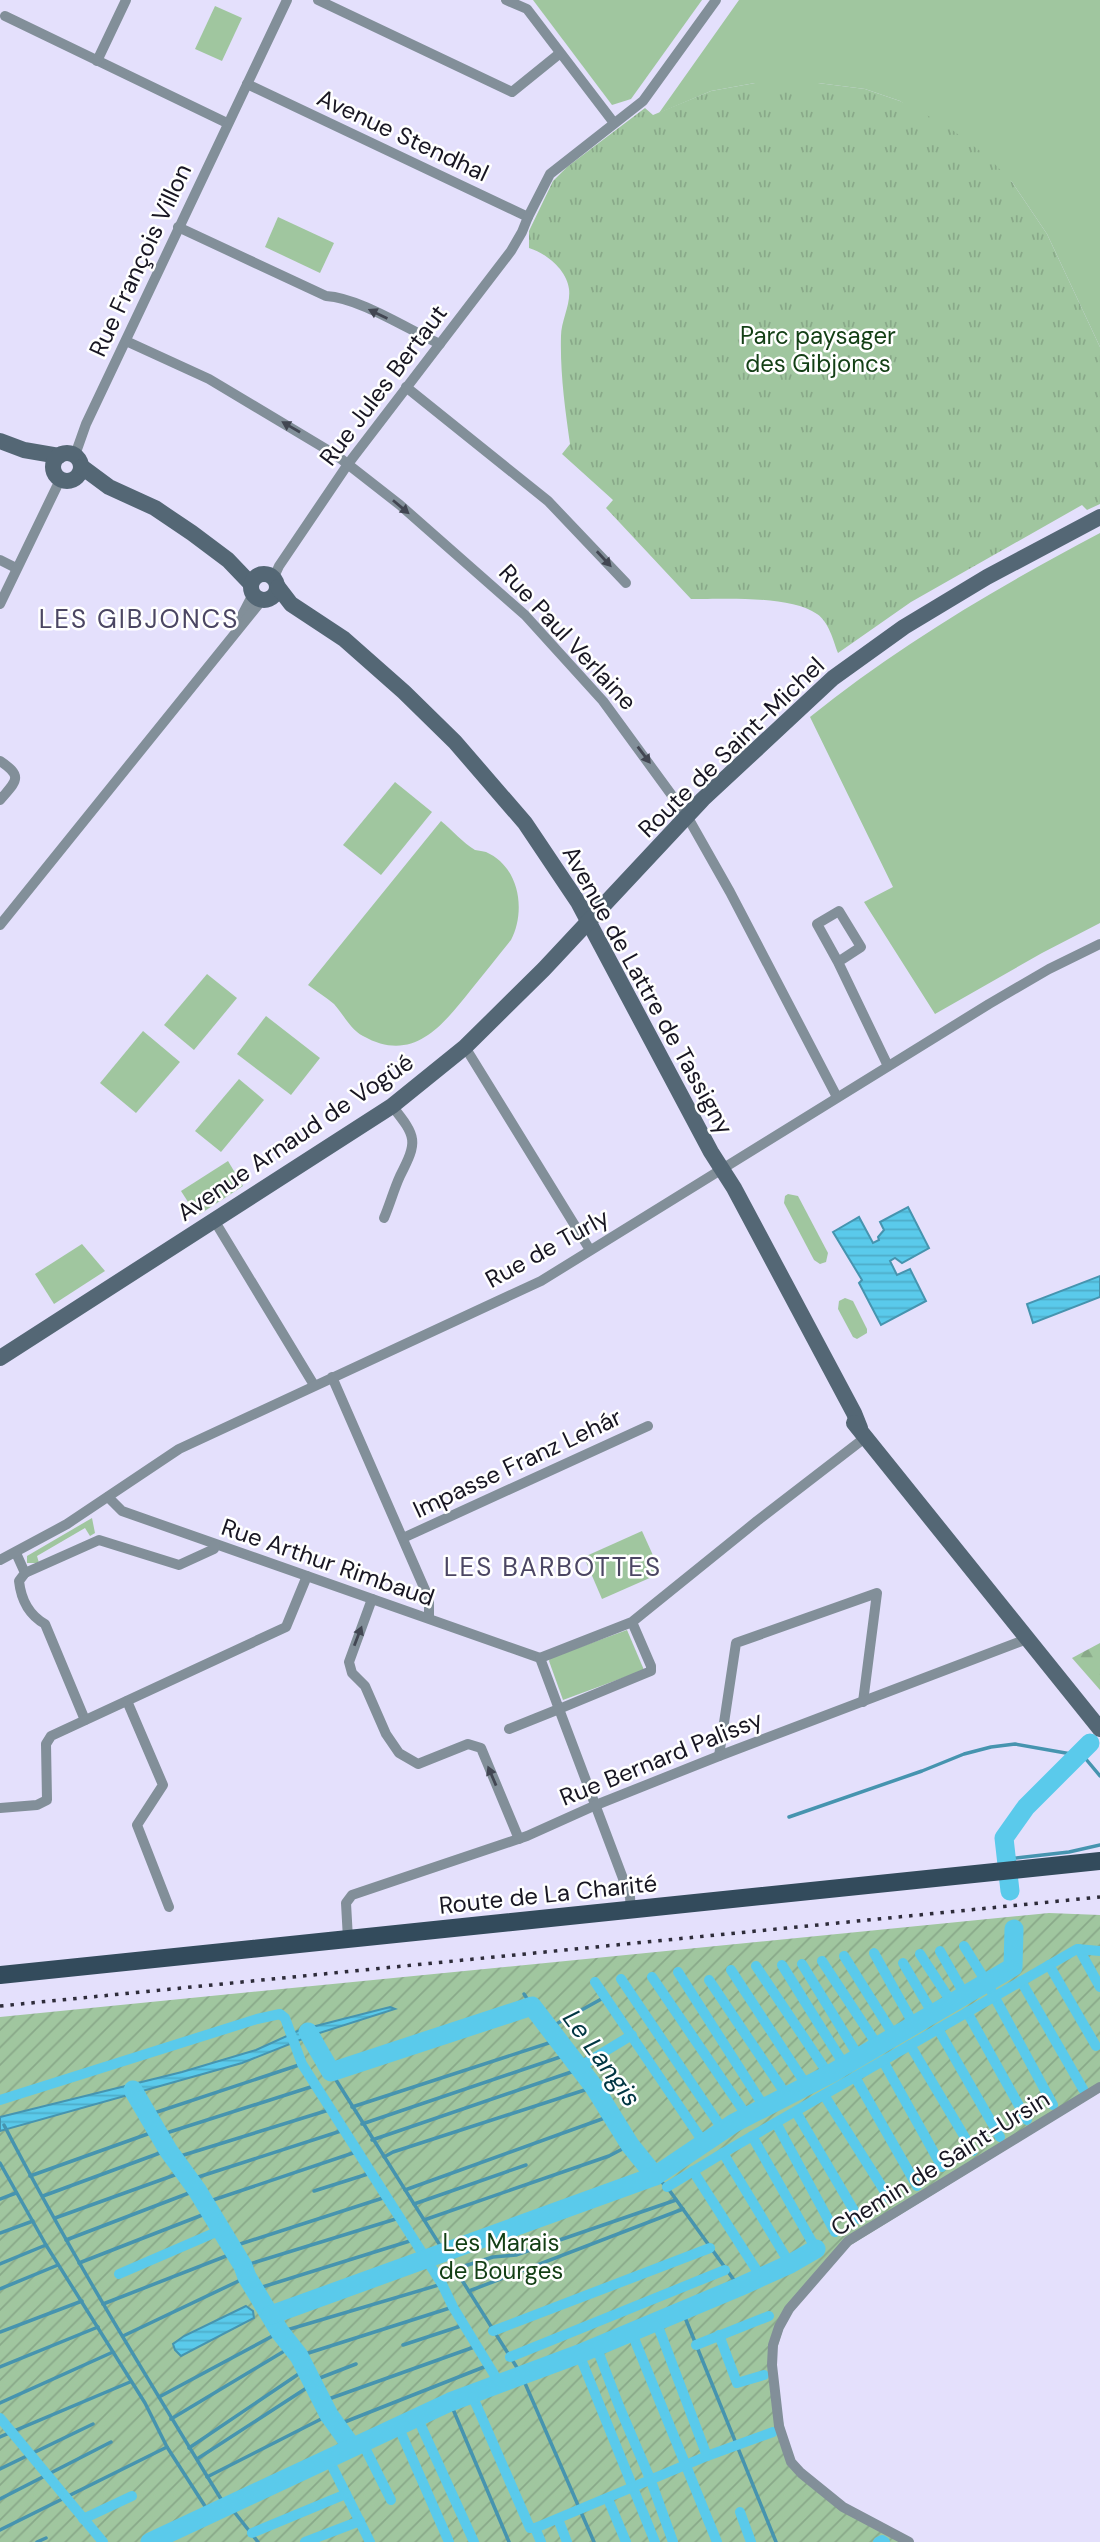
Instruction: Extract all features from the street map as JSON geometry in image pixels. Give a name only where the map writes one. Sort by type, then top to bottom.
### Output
[{"type":"main road","name":"Avenue de Lattre de Tassigny","points":[[0,440],[155,508],[344,639],[455,742],[525,823],[588,921],[721,1169],[734,1188],[863,1433],[1098,1727]]},
{"type":"main road","name":"Route de Saint-Michel","points":[[588,921],[687,816],[833,678],[904,627],[987,577],[1100,517]]},
{"type":"main road","name":"Avenue Arnaud de Vogüé","points":[[0,1358],[392,1106],[465,1046],[544,969],[588,921]]},
{"type":"main road","name":"Route de La Charité","points":[[0,1975],[1100,1861]]},
{"type":"street","points":[[97,61],[126,0]]},
{"type":"street","name":"Rue François Villon","points":[[0,604],[67,468],[287,0]]},
{"type":"street","points":[[318,0],[512,92],[559,54]]},
{"type":"street","points":[[506,0],[527,9],[614,123]]},
{"type":"street","points":[[528,217],[550,174],[643,101],[716,0]]},
{"type":"street","points":[[5,16],[227,123]]},
{"type":"street","name":"Avenue Stendhal","points":[[247,84],[528,217]]},
{"type":"street","name":"Rue Jules Bertaut","points":[[1,920],[226,645],[348,464],[522,232],[528,217]]},
{"type":"street","points":[[178,228],[326,296],[341,297],[355,303],[440,344]]},
{"type":"street","name":"Rue Paul Verlaine","points":[[127,341],[209,379],[307,436],[348,464],[400,505],[525,615],[603,701],[687,816],[730,892],[837,1097]]},
{"type":"street","points":[[406,387],[548,501],[626,583]]},
{"type":"street","points":[[0,560],[16,568]]},
{"type":"street","points":[[0,761],[13,770],[16,778],[0,800]]},
{"type":"street","points":[[838,962],[861,947],[839,912],[817,924],[888,1066]]},
{"type":"street","name":"Rue de Turly","points":[[0,1560],[108,1497],[179,1449],[541,1281],[888,1066],[1049,969],[1100,944]]},
{"type":"street","points":[[465,1046],[590,1250]]},
{"type":"street","points":[[384,1218],[412,1154],[413,1142],[410,1131],[392,1106]]},
{"type":"street","points":[[214,1220],[314,1385]]},
{"type":"street","points":[[332,1377],[429,1599],[429,1618]]},
{"type":"street","name":"Impasse Franz Lehár","points":[[403,1538],[648,1426]]},
{"type":"street","points":[[631,1910],[629,1897],[596,1805],[540,1658],[632,1622],[863,1433]]},
{"type":"street","name":"Rue Arthur Rimbaud","points":[[108,1497],[122,1511],[540,1658]]},
{"type":"street","points":[[85,1720],[45,1624],[32,1615],[21,1593],[19,1581],[25,1573],[99,1540],[179,1565],[214,1549],[215,1545]]},
{"type":"street","points":[[16,1553],[25,1573]]},
{"type":"street","points":[[0,1808],[37,1805],[47,1800],[47,1739],[286,1627],[307,1576]]},
{"type":"street","points":[[863,1702],[877,1593]]},
{"type":"street","points":[[719,1756],[736,1643],[877,1593],[890,1594]]},
{"type":"street","points":[[372,1599],[349,1662],[352,1673],[365,1686],[386,1734],[399,1754],[418,1764],[468,1744],[481,1748],[519,1839]]},
{"type":"street","points":[[509,1729],[651,1671],[652,1666],[632,1622]]},
{"type":"street","name":"Rue Bernard Palissy","points":[[348,1939],[346,1903],[352,1895],[519,1839],[719,1756],[1027,1639]]},
{"type":"street","points":[[127,1701],[163,1785],[137,1825],[169,1907]]},
{"type":"street","name":"Chemin de Saint-Ursin","points":[[909,2542],[843,2507],[791,2462],[779,2426],[772,2365],[773,2346],[779,2327],[792,2305],[848,2241],[1100,2087]]},
{"type":"green space","points":[[533,0],[702,0],[631,99],[612,105]]},
{"type":"green space","points":[[739,0],[1100,0],[1100,347],[1047,234],[1012,182],[900,101],[865,89],[818,83],[755,83],[711,91],[659,113]]},
{"type":"green space","points":[[215,6],[242,18],[222,61],[195,49]]},
{"type":"green space","name":"Parc paysager des Gibjoncs","points":[[755,83],[818,83],[865,89],[900,101],[947,126],[988,157],[1012,182],[1047,234],[1100,347],[1100,504],[1087,510],[1082,505],[911,602],[838,653],[825,622],[805,608],[756,599],[691,599],[606,508],[613,500],[562,454],[570,444],[561,350],[561,330],[569,301],[569,289],[564,275],[555,263],[529,248],[529,231],[553,181],[567,167],[645,108],[653,115],[711,91]]},
{"type":"green space","points":[[278,217],[334,243],[320,273],[265,247]]},
{"type":"green space","points":[[1100,533],[1100,923],[935,1014],[864,902],[893,887],[810,717],[879,665],[950,618]]},
{"type":"green space","points":[[395,782],[432,812],[381,875],[343,845]]},
{"type":"green space","points":[[441,821],[475,850],[486,852],[506,868],[513,879],[519,903],[516,929],[511,940],[437,1028],[411,1043],[397,1046],[381,1044],[358,1033],[334,1004],[308,985]]},
{"type":"green space","points":[[207,974],[237,998],[194,1050],[164,1025]]},
{"type":"green space","points":[[266,1016],[320,1058],[291,1095],[237,1054]]},
{"type":"green space","points":[[143,1031],[180,1062],[136,1113],[100,1083]]},
{"type":"green space","points":[[239,1079],[264,1100],[221,1152],[195,1131]]},
{"type":"green space","points":[[228,1161],[243,1186],[197,1216],[181,1191]]},
{"type":"green space","points":[[788,1194],[798,1196],[828,1253],[826,1262],[820,1264],[814,1260],[784,1203]]},
{"type":"green space","points":[[82,1244],[105,1271],[54,1304],[35,1274]]},
{"type":"green space","points":[[845,1298],[853,1301],[867,1329],[867,1333],[857,1339],[853,1337],[838,1309],[839,1301]]},
{"type":"green space","points":[[92,1518],[95,1533],[90,1536],[85,1528],[37,1556],[39,1563],[27,1563],[27,1556]]},
{"type":"green space","points":[[642,1531],[661,1573],[602,1599],[584,1557]]},
{"type":"green space","points":[[627,1630],[644,1670],[563,1700],[550,1658]]},
{"type":"green space","points":[[1100,1643],[1100,1690],[1072,1658]]},
{"type":"green space","name":"Les Marais de Bourges","points":[[1049,1913],[1100,1915],[1100,2092],[846,2248],[789,2309],[772,2365],[791,2462],[843,2507],[909,2542],[0,2542],[0,2017]]},
{"type":"water","points":[[908,1207],[929,1248],[902,1263],[895,1258],[890,1261],[897,1275],[910,1269],[926,1301],[881,1325],[859,1283],[862,1280],[833,1232],[859,1217],[873,1243],[879,1240],[878,1237],[884,1230],[880,1222]]},
{"type":"water","points":[[1100,1276],[1100,1297],[1033,1323],[1027,1304]]},
{"type":"water","points":[[390,2007],[395,2009],[310,2036],[242,2063],[0,2131],[0,2117],[182,2072],[256,2050],[300,2030]]},
{"type":"water","points":[[246,2306],[253,2311],[254,2318],[181,2356],[175,2350],[173,2344],[184,2336]]},
{"type":"waterway","name":"Le Langis","points":[[1010,1891],[1004,1838],[1026,1807],[1090,1743]]},
{"type":"waterway","points":[[789,1817],[964,1754],[991,1747],[1015,1744],[1077,1755],[1085,1758],[1100,1776]]},
{"type":"waterway","points":[[1006,1859],[1069,1852],[1100,1845]]},
{"type":"waterway","name":"Le Langis","points":[[271,2315],[655,2176],[734,2123],[832,2073],[1013,1967],[1014,1929]]},
{"type":"waterway","points":[[964,1946],[1053,2105]]},
{"type":"waterway","points":[[667,2187],[1077,1949],[1100,1951]]},
{"type":"waterway","points":[[1079,1949],[1100,1987]]},
{"type":"waterway","points":[[940,1951],[965,1995]]},
{"type":"waterway","points":[[874,1953],[914,2025]]},
{"type":"waterway","points":[[920,1954],[952,2003]]},
{"type":"waterway","points":[[844,1956],[895,2037]]},
{"type":"waterway","points":[[822,1961],[878,2046]]},
{"type":"waterway","points":[[903,1963],[933,2014]]},
{"type":"waterway","points":[[802,1964],[859,2057]]},
{"type":"waterway","points":[[782,1965],[845,2066]]},
{"type":"waterway","points":[[1049,1965],[1096,2046]]},
{"type":"waterway","points":[[756,1966],[829,2075]]},
{"type":"waterway","points":[[731,1970],[807,2086]]},
{"type":"waterway","points":[[678,1972],[765,2108]]},
{"type":"waterway","points":[[652,1977],[747,2116]]},
{"type":"waterway","points":[[621,1979],[723,2130]]},
{"type":"waterway","points":[[709,1980],[787,2096]]},
{"type":"waterway","points":[[1021,1981],[1083,2089]]},
{"type":"waterway","points":[[595,1982],[704,2143]]},
{"type":"waterway","points":[[524,1994],[532,2006]]},
{"type":"waterway","points":[[549,2028],[605,1997]]},
{"type":"waterway","name":"Le Langis","points":[[308,2032],[331,2072],[532,2006],[594,2087],[630,2145],[655,2176]]},
{"type":"waterway","points":[[967,2012],[1027,2120]]},
{"type":"waterway","points":[[0,2100],[280,2014],[285,2018],[302,2064],[442,2284],[500,2384]]},
{"type":"waterway","points":[[938,2029],[1000,2137]]},
{"type":"waterway","points":[[579,2067],[632,2035]]},
{"type":"waterway","points":[[352,2107],[558,2040]]},
{"type":"waterway","points":[[910,2045],[973,2151]]},
{"type":"waterway","points":[[362,2124],[569,2054]]},
{"type":"waterway","points":[[883,2061],[942,2167]]},
{"type":"waterway","points":[[148,2115],[302,2064]]},
{"type":"waterway","points":[[372,2140],[580,2069]]},
{"type":"waterway","points":[[331,2072],[521,2374],[594,2542]]},
{"type":"waterway","points":[[855,2077],[917,2186]]},
{"type":"waterway","points":[[160,2135],[317,2085]]},
{"type":"waterway","points":[[384,2157],[594,2087]]},
{"type":"waterway","points":[[133,2090],[168,2150],[197,2190],[280,2332],[299,2356],[329,2415],[352,2447]]},
{"type":"waterway","points":[[824,2095],[889,2198]]},
{"type":"waterway","points":[[174,2158],[332,2109]]},
{"type":"waterway","points":[[796,2112],[859,2219]]},
{"type":"waterway","points":[[405,2190],[613,2115]]},
{"type":"waterway","points":[[776,2123],[835,2232]]},
{"type":"waterway","points":[[4,2125],[82,2267],[221,2499],[258,2542]]},
{"type":"waterway","points":[[189,2180],[344,2130]]},
{"type":"waterway","points":[[30,2176],[156,2131]]},
{"type":"waterway","points":[[752,2136],[816,2249]]},
{"type":"waterway","points":[[424,2220],[609,2156],[630,2145]]},
{"type":"waterway","points":[[43,2196],[168,2150]]},
{"type":"waterway","points":[[204,2203],[356,2152]]},
{"type":"waterway","points":[[723,2153],[790,2264]]},
{"type":"waterway","points":[[0,2163],[46,2245],[145,2403],[167,2447],[210,2514]]},
{"type":"waterway","points":[[414,2204],[526,2165]]},
{"type":"waterway","points":[[693,2171],[761,2277]]},
{"type":"waterway","points":[[55,2218],[183,2172]]},
{"type":"waterway","points":[[314,2191],[371,2173]]},
{"type":"waterway","points":[[655,2176],[667,2187],[739,2287]]},
{"type":"waterway","points":[[66,2240],[197,2190]]},
{"type":"waterway","points":[[0,2199],[16,2193]]},
{"type":"waterway","points":[[231,2247],[386,2197]]},
{"type":"waterway","points":[[455,2269],[493,2257],[516,2255],[676,2200]]},
{"type":"waterway","points":[[469,2291],[683,2209]]},
{"type":"waterway","points":[[79,2263],[210,2212]]},
{"type":"waterway","points":[[243,2266],[399,2218]]},
{"type":"waterway","points":[[0,2233],[33,2221]]},
{"type":"waterway","points":[[119,2274],[221,2230]]},
{"type":"waterway","points":[[256,2289],[413,2240]]},
{"type":"waterway","points":[[0,2264],[46,2245]]},
{"type":"waterway","points":[[493,2331],[710,2248]]},
{"type":"waterway","points":[[150,2542],[450,2402],[579,2354],[739,2287],[816,2249]]},
{"type":"waterway","points":[[103,2304],[234,2253]]},
{"type":"waterway","points":[[0,2289],[58,2265]]},
{"type":"waterway","points":[[510,2357],[725,2270]]},
{"type":"waterway","points":[[123,2336],[247,2277]]},
{"type":"waterway","points":[[159,2397],[280,2332],[442,2284]]},
{"type":"waterway","points":[[0,2332],[82,2301]]},
{"type":"waterway","points":[[299,2356],[453,2307]]},
{"type":"waterway","points":[[682,2310],[776,2542]]},
{"type":"waterway","points":[[696,2345],[769,2316]]},
{"type":"waterway","points":[[656,2321],[707,2456]]},
{"type":"waterway","points":[[403,2345],[464,2325]]},
{"type":"waterway","points":[[0,2367],[98,2327]]},
{"type":"waterway","points":[[631,2331],[717,2542]]},
{"type":"waterway","points":[[719,2335],[737,2383],[764,2375]]},
{"type":"waterway","points":[[323,2401],[477,2346]]},
{"type":"waterway","points":[[596,2346],[673,2542]]},
{"type":"waterway","points":[[171,2419],[291,2347]]},
{"type":"waterway","points":[[0,2403],[113,2352]]},
{"type":"waterway","points":[[579,2354],[655,2542]]},
{"type":"waterway","points":[[197,2459],[305,2389],[312,2381],[356,2364]]},
{"type":"waterway","points":[[337,2425],[489,2365]]},
{"type":"waterway","points":[[189,2448],[306,2369]]},
{"type":"waterway","points":[[0,2437],[130,2382]]},
{"type":"waterway","points":[[472,2395],[530,2528],[535,2528],[541,2542]]},
{"type":"waterway","points":[[450,2402],[509,2542]]},
{"type":"waterway","points":[[207,2477],[329,2415]]},
{"type":"waterway","points":[[417,2417],[474,2542]]},
{"type":"waterway","points":[[0,2418],[103,2542]]},
{"type":"waterway","points":[[0,2469],[93,2424]]},
{"type":"waterway","points":[[398,2426],[449,2542]]},
{"type":"waterway","points":[[535,2528],[707,2456],[773,2432]]},
{"type":"waterway","points":[[0,2499],[111,2442]]},
{"type":"waterway","points":[[362,2442],[391,2500]]},
{"type":"waterway","points":[[0,2530],[167,2447]]},
{"type":"waterway","points":[[329,2460],[370,2542]]},
{"type":"waterway","points":[[252,2533],[346,2494]]},
{"type":"waterway","points":[[83,2519],[132,2496]]},
{"type":"waterway","points":[[608,2499],[626,2542]]},
{"type":"waterway","points":[[740,2512],[751,2542]]},
{"type":"waterway","points":[[558,2519],[567,2542]]},
{"type":"waterway","points":[[305,2542],[360,2521]]},
{"type":"waterway","points":[[37,2542],[46,2538]]},
{"type":"waterway","points":[[878,2542],[885,2542]]},
{"type":"railway","points":[[0,2006],[1100,1897]]},
{"type":"district","name":"LES GIBJONCS","points":[[139,619]]},
{"type":"district","name":"LES BARBOTTES","points":[[553,1567]]}]
